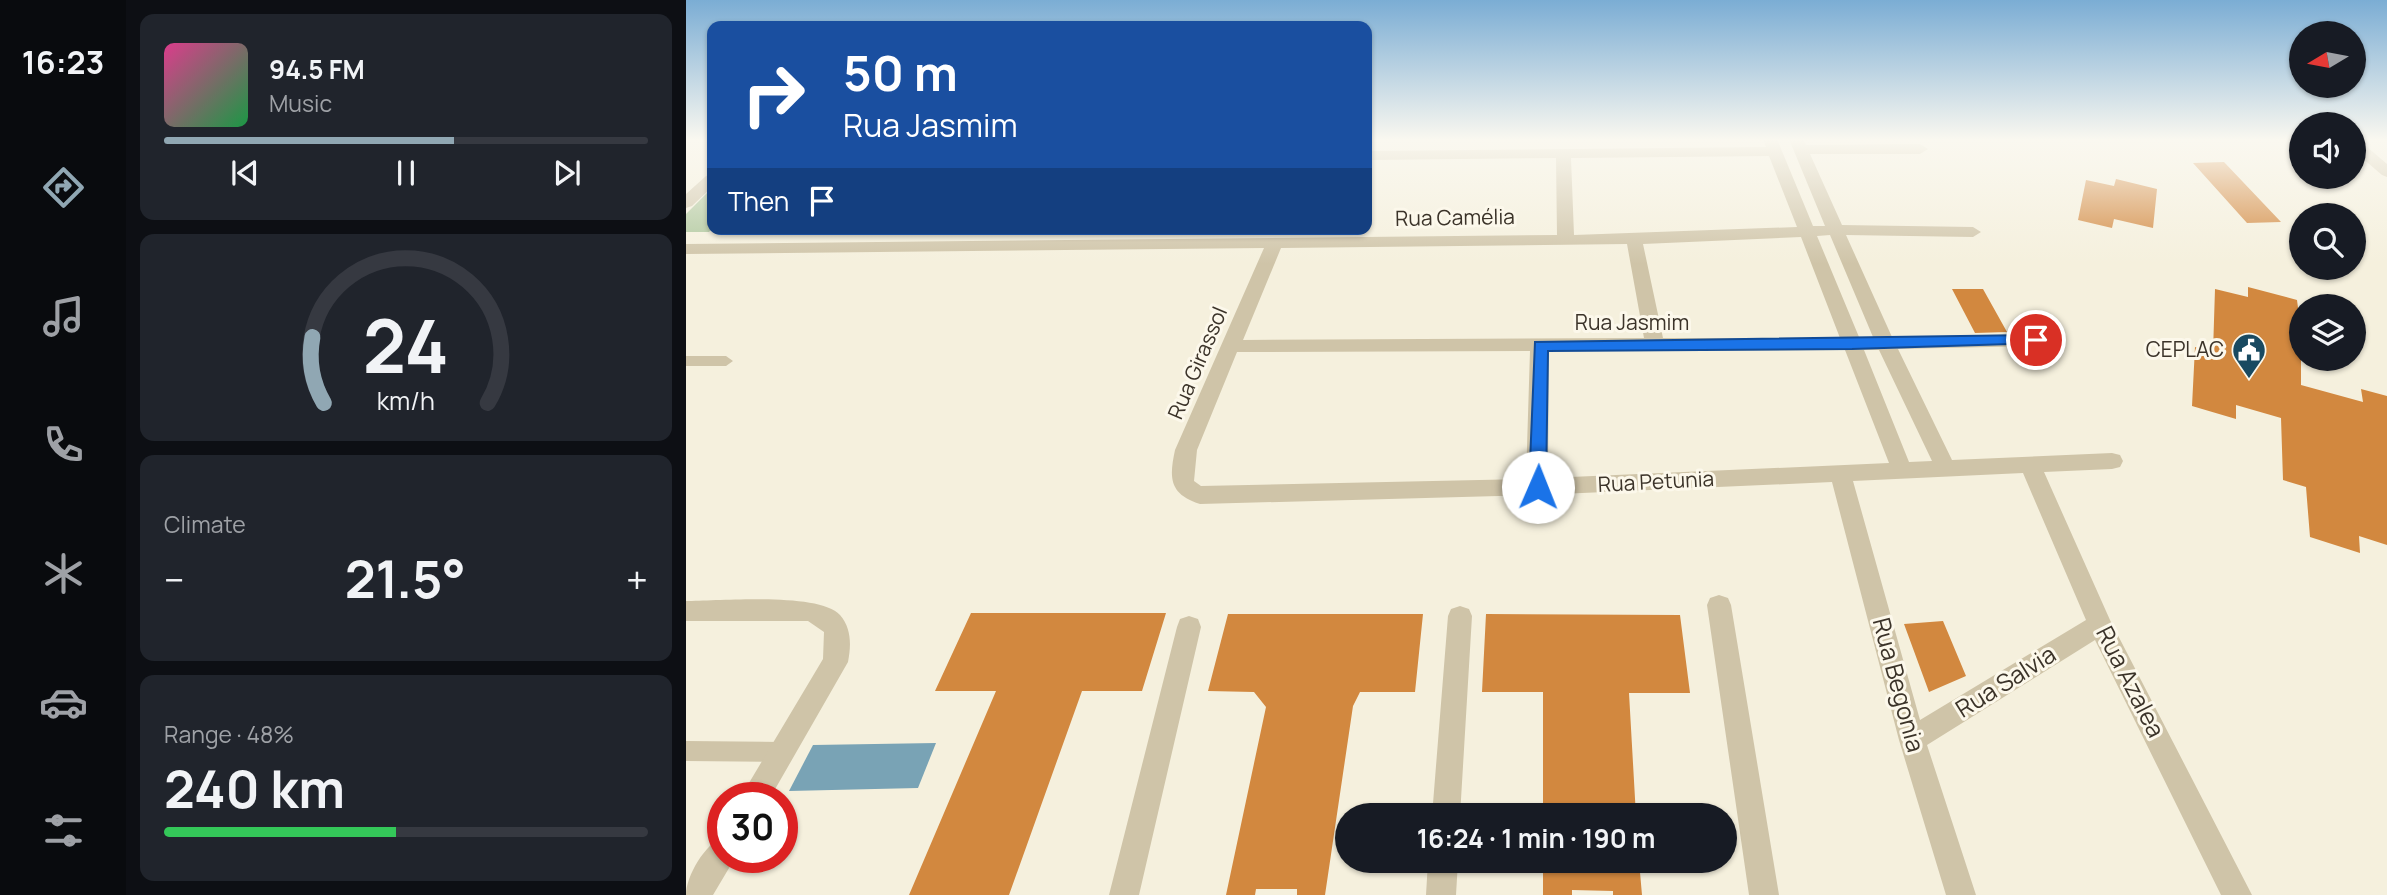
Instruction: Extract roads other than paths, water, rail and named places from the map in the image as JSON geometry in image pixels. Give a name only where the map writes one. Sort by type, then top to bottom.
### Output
[{"type":"street","points":[[1564,181],[1566,239]]},
{"type":"street","points":[[1788,181],[1902,471]]},
{"type":"street","points":[[1815,181],[1885,343],[1946,470]]},
{"type":"street","points":[[686,203],[707,184]]},
{"type":"street","name":"Rua Camélia","points":[[686,249],[1634,239],[1837,230],[1973,232]]},
{"type":"street","points":[[1634,239],[1655,345]]},
{"type":"street","name":"Rua Girassol","points":[[1200,495],[1185,488],[1182,468],[1186,450],[1274,244]]},
{"type":"street","name":"Rua Jasmim","points":[[1229,346],[1852,344],[2036,340]]},
{"type":"street","points":[[1538,487],[1541,346]]},
{"type":"street","name":"Rua Petunia","points":[[1200,495],[1538,487],[2112,461]]},
{"type":"street","name":"Rua Azalea","points":[[2030,465],[2100,624],[2237,895]]},
{"type":"street","name":"Rua Begonia","points":[[1840,472],[1912,740],[1961,895]]},
{"type":"street","points":[[1719,605],[1764,895]]},
{"type":"street","points":[[686,611],[808,611],[824,615],[837,630],[839,644],[835,662],[763,782]]},
{"type":"street","points":[[1447,803],[1460,616]]},
{"type":"street","name":"Rua Salvia","points":[[1912,740],[2100,624]]},
{"type":"street","points":[[1124,895],[1189,627]]},
{"type":"street","points":[[696,886],[707,871]]},
{"type":"street","points":[[1441,895],[1442,873]]},
{"type":"lane","points":[[686,361],[726,361]]},
{"type":"lane","points":[[686,751],[781,752]]},
{"type":"water","points":[[936,743],[918,788],[798,791],[798,782],[794,782],[813,745]]},
{"type":"place","name":"CEPLAC","points":[[2249,380]]}]
